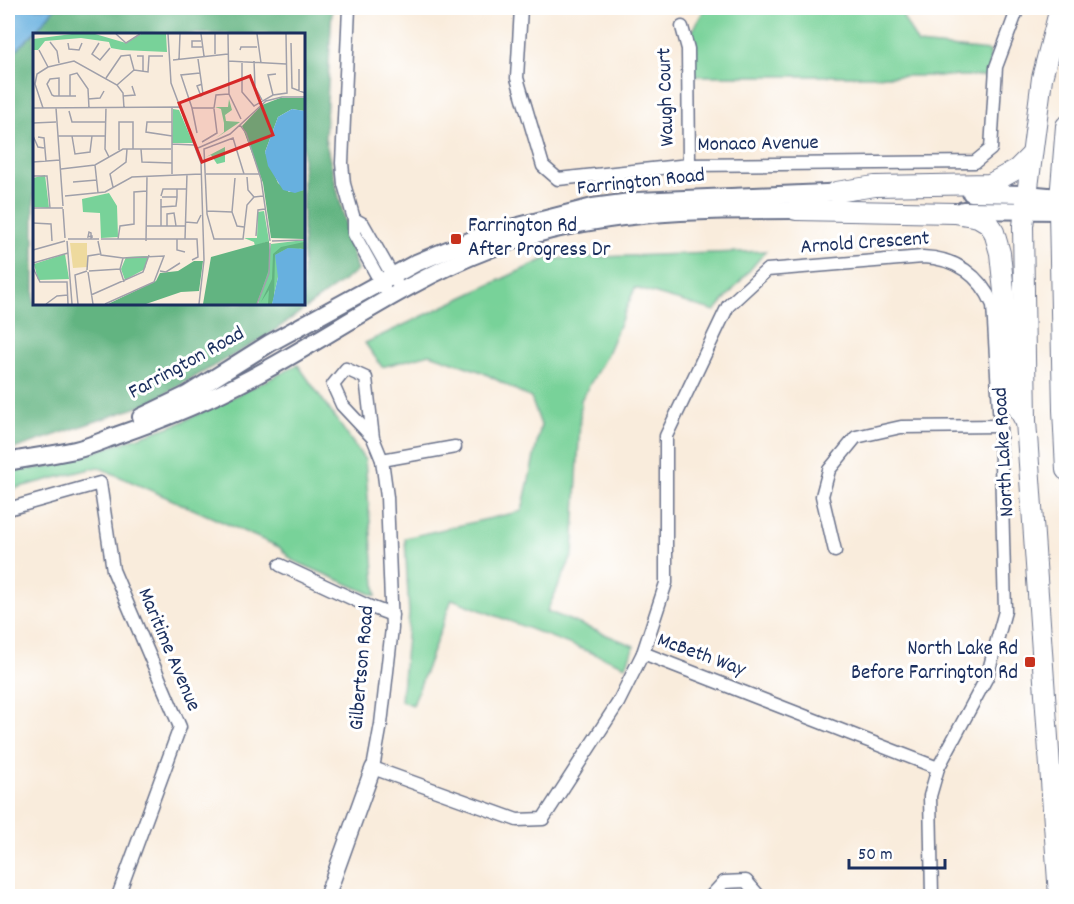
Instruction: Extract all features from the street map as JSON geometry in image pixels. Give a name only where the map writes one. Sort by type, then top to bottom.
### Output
[{"type":"main road","name":"North Lake Road","points":[[1060,8],[1042,78],[1023,226],[1026,421],[1060,829],[1061,885]]},
{"type":"main road","points":[[1066,126],[1059,204],[1066,470]]},
{"type":"main road","points":[[836,192],[874,186],[990,184],[1017,169],[1031,155]]},
{"type":"main road","name":"Farrington Road","points":[[31,457],[143,416],[187,395],[270,343],[444,250],[484,236],[593,207],[638,201],[836,192],[1059,204]]},
{"type":"main road","name":"Farrington Road","points":[[8,462],[76,450],[191,408],[252,378],[395,294],[463,260],[554,229],[615,217],[656,213],[1025,202]]},
{"type":"main road","points":[[796,210],[955,213],[978,217],[988,223],[994,232],[1000,253],[1008,331],[1011,393],[1026,421]]},
{"type":"street","points":[[349,8],[342,163],[344,184],[354,219],[354,234],[395,294]]},
{"type":"street","name":"Monaco Avenue","points":[[521,8],[517,78],[543,166],[558,179],[689,165],[975,162],[991,148],[996,68],[1018,8]]},
{"type":"street","name":"Waugh Court","points":[[682,27],[688,49],[689,165]]},
{"type":"street","name":"Arnold Crescent","points":[[644,653],[666,583],[666,436],[728,306],[767,270],[923,257],[939,258],[958,266],[973,276],[986,289],[993,304],[1000,426],[1005,611],[990,672],[938,768]]},
{"type":"street","name":"Gilbertson Road","points":[[327,897],[373,768],[381,724],[392,628],[387,497],[382,460],[373,438],[366,378],[346,369],[333,385],[342,405],[373,438]]},
{"type":"street","points":[[835,551],[822,496],[829,470],[856,437],[901,427],[1000,426]]},
{"type":"street","points":[[382,460],[455,447]]},
{"type":"street","name":"Maritime Avenue","points":[[8,509],[100,483],[113,570],[180,727],[118,897]]},
{"type":"street","points":[[280,565],[392,615]]},
{"type":"street","name":"McBeth Way","points":[[373,768],[517,820],[543,819],[618,703],[644,653],[938,768]]},
{"type":"street","points":[[932,897],[930,796],[938,768]]},
{"type":"street","points":[[711,897],[724,882],[746,881],[759,897]]},
{"type":"green space","points":[[55,8],[332,8],[325,139],[357,271],[267,336],[147,404],[8,451],[8,59],[33,33],[33,304],[304,304],[304,33],[33,33]]},
{"type":"green space","points":[[705,8],[907,8],[903,17],[918,44],[990,51],[990,76],[691,76],[691,34]]},
{"type":"green space","points":[[766,251],[715,311],[635,288],[606,356],[581,400],[573,554],[547,611],[634,646],[626,666],[452,599],[413,705],[401,701],[409,614],[405,538],[522,511],[541,425],[531,398],[482,372],[430,354],[382,367],[365,343],[545,259]]},
{"type":"green space","points":[[298,365],[365,460],[376,596],[292,560],[279,547],[98,467],[8,490],[8,472],[53,466],[180,423]]},
{"type":"water","points":[[8,8],[55,8],[40,26],[8,59]]},
{"type":"place","name":"Farrington Rd After Progress Dr","points":[[456,239]]},
{"type":"place","name":"North Lake Rd Before Farrington Rd","points":[[1030,662]]}]
